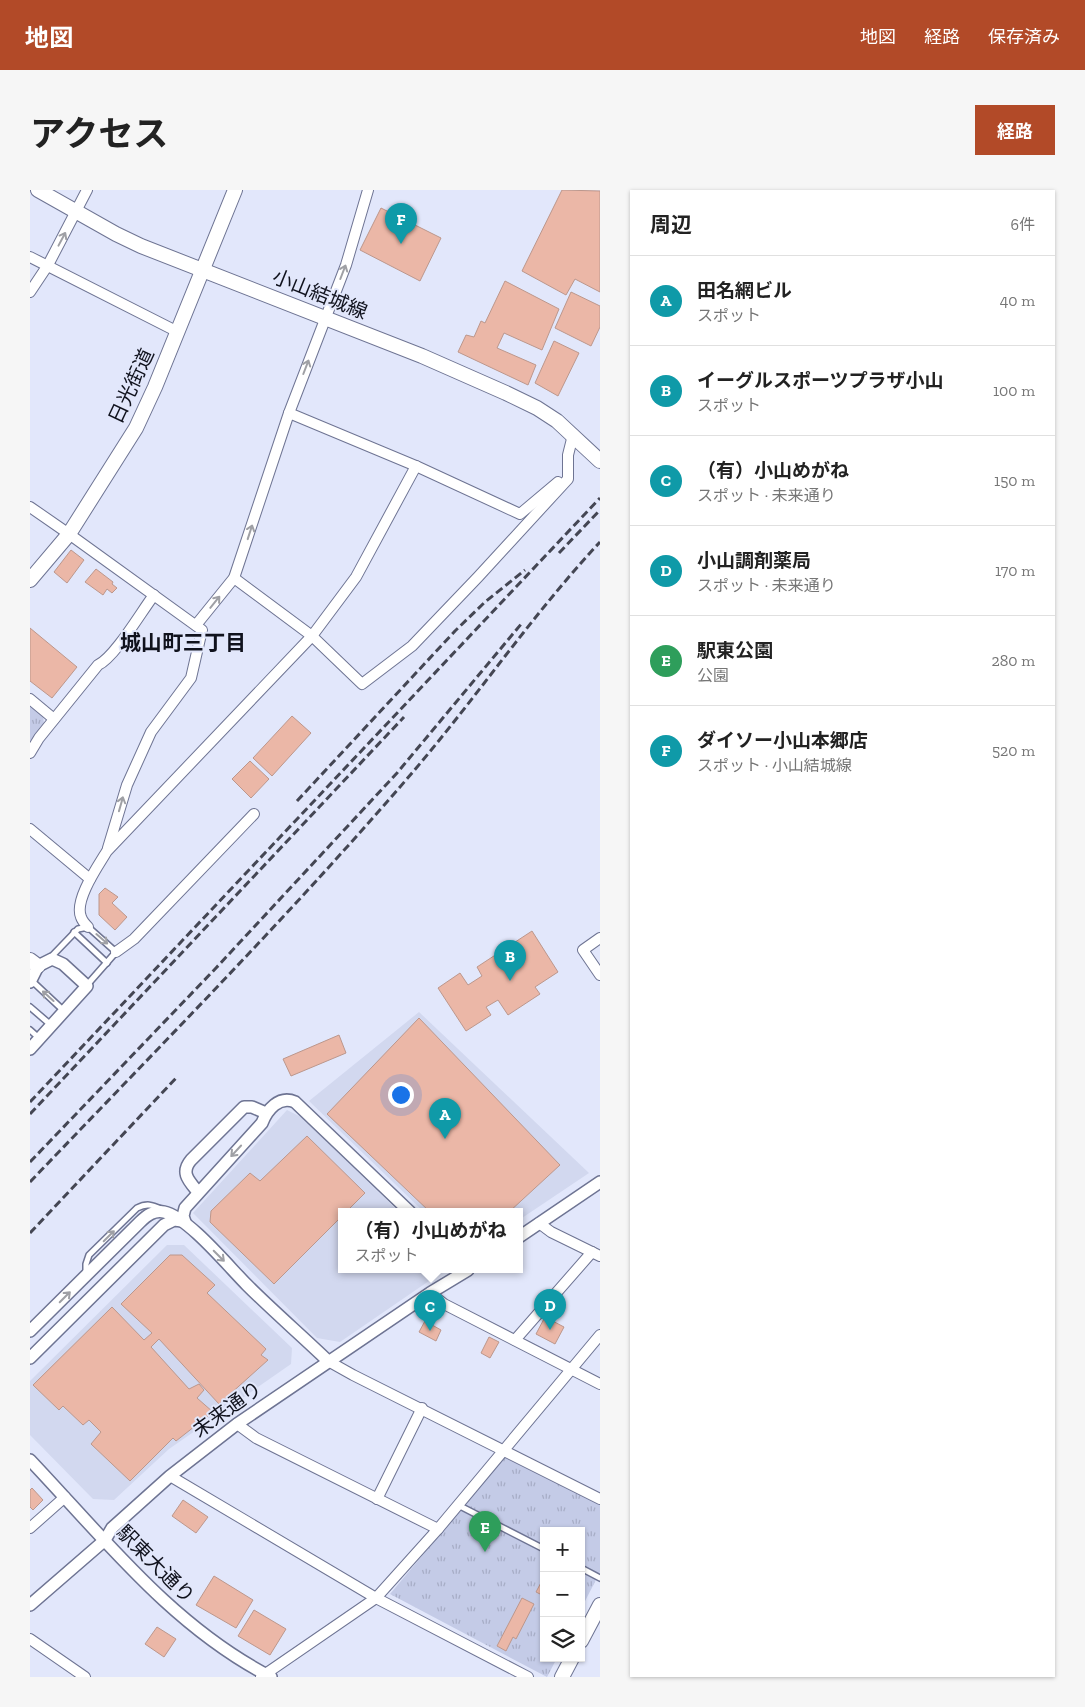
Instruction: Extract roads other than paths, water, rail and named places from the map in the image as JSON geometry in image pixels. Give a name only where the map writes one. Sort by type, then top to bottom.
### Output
[{"type":"main road","name":"小山結城線","points":[[38,190],[141,246],[430,359],[529,404],[557,421],[600,461]]},
{"type":"main road","name":"日光街道","points":[[30,580],[69,534],[136,428],[204,270],[235,190]]},
{"type":"main road","points":[[585,1634],[599,1608]]},
{"type":"main road","points":[[562,1677],[570,1662]]},
{"type":"street","points":[[30,292],[48,265],[87,190]]},
{"type":"street","points":[[196,625],[234,578],[289,413],[346,266],[368,190]]},
{"type":"street","points":[[30,257],[178,332]]},
{"type":"street","points":[[289,413],[416,466],[520,514],[561,480],[568,479]]},
{"type":"street","points":[[234,578],[312,636],[362,684],[412,646],[568,479],[568,455],[577,440]]},
{"type":"street","points":[[88,927],[80,916],[81,902],[90,879],[107,851],[312,636],[356,577],[416,466]]},
{"type":"street","points":[[30,508],[202,630],[191,678],[151,732],[126,785],[107,851]]},
{"type":"street","points":[[30,753],[54,719],[98,665],[104,663],[154,595]]},
{"type":"street","points":[[30,699],[54,719]]},
{"type":"street","points":[[116,952],[134,939],[254,814]]},
{"type":"street","points":[[30,829],[90,879]]},
{"type":"street","points":[[600,938],[583,950],[600,976]]},
{"type":"street","points":[[30,1049],[87,986],[56,960],[34,963],[31,982]]},
{"type":"street","points":[[184,1222],[183,1212],[185,1208],[262,1123],[266,1113],[280,1101],[290,1100],[406,1208]]},
{"type":"street","points":[[198,1192],[185,1175],[185,1169],[191,1160],[244,1107],[252,1107],[266,1113]]},
{"type":"street","points":[[523,1234],[600,1182]]},
{"type":"street","points":[[30,1331],[147,1216],[158,1211],[184,1222],[248,1286],[328,1360],[353,1375],[600,1499]]},
{"type":"street","points":[[30,1358],[164,1225],[174,1220],[184,1222]]},
{"type":"street","points":[[515,1340],[596,1254],[551,1232],[539,1223]]},
{"type":"street","name":"未来通り","points":[[30,1605],[105,1540],[112,1528],[170,1476],[237,1424],[328,1360],[462,1273]]},
{"type":"street","points":[[430,1293],[444,1304],[600,1384]]},
{"type":"street","points":[[265,1676],[376,1598],[438,1529],[600,1335]]},
{"type":"street","points":[[377,1499],[422,1408]]},
{"type":"street","points":[[237,1424],[256,1438],[438,1529]]},
{"type":"street","name":"駅東大通り","points":[[30,1460],[147,1584],[192,1625],[265,1676]]},
{"type":"street","points":[[170,1476],[376,1598],[528,1677]]},
{"type":"street","points":[[30,1528],[65,1496]]},
{"type":"street","points":[[30,1639],[85,1677]]},
{"type":"lane","points":[[34,963],[54,955],[74,932],[82,927],[88,927],[116,952],[87,986]]},
{"type":"lane","points":[[74,932],[107,962]]},
{"type":"lane","points":[[31,982],[65,1011]]},
{"type":"lane","points":[[30,1007],[51,1026]]},
{"type":"lane","points":[[30,1030],[39,1038]]},
{"type":"lane","points":[[458,1505],[540,1547]]},
{"type":"lane","points":[[585,1570],[600,1578]]},
{"type":"railway","points":[[30,1102],[600,498]]},
{"type":"railway","points":[[559,553],[600,510]]},
{"type":"railway","points":[[30,1182],[224,980],[366,826],[436,744],[551,598],[600,542]]},
{"type":"railway","points":[[297,801],[455,631],[485,602],[525,570]]},
{"type":"railway","points":[[30,1162],[216,968],[397,773],[522,623]]},
{"type":"railway","points":[[30,1114],[404,717]]},
{"type":"railway","points":[[30,1233],[177,1077]]},
{"type":"place","name":"ダイソー小山本郷店","points":[[401,244]]},
{"type":"place","name":"イーグルスポーツプラザ小山","points":[[510,981]]},
{"type":"place","name":"田名網ビル","points":[[445,1139]]},
{"type":"place","name":"小山調剤薬局","points":[[550,1330]]},
{"type":"place","name":"（有）小山めがね","points":[[430,1331]]},
{"type":"place","name":"駅東公園","points":[[485,1552]]},
{"type":"district","name":"城山町三丁目","points":[[183,642]]}]
